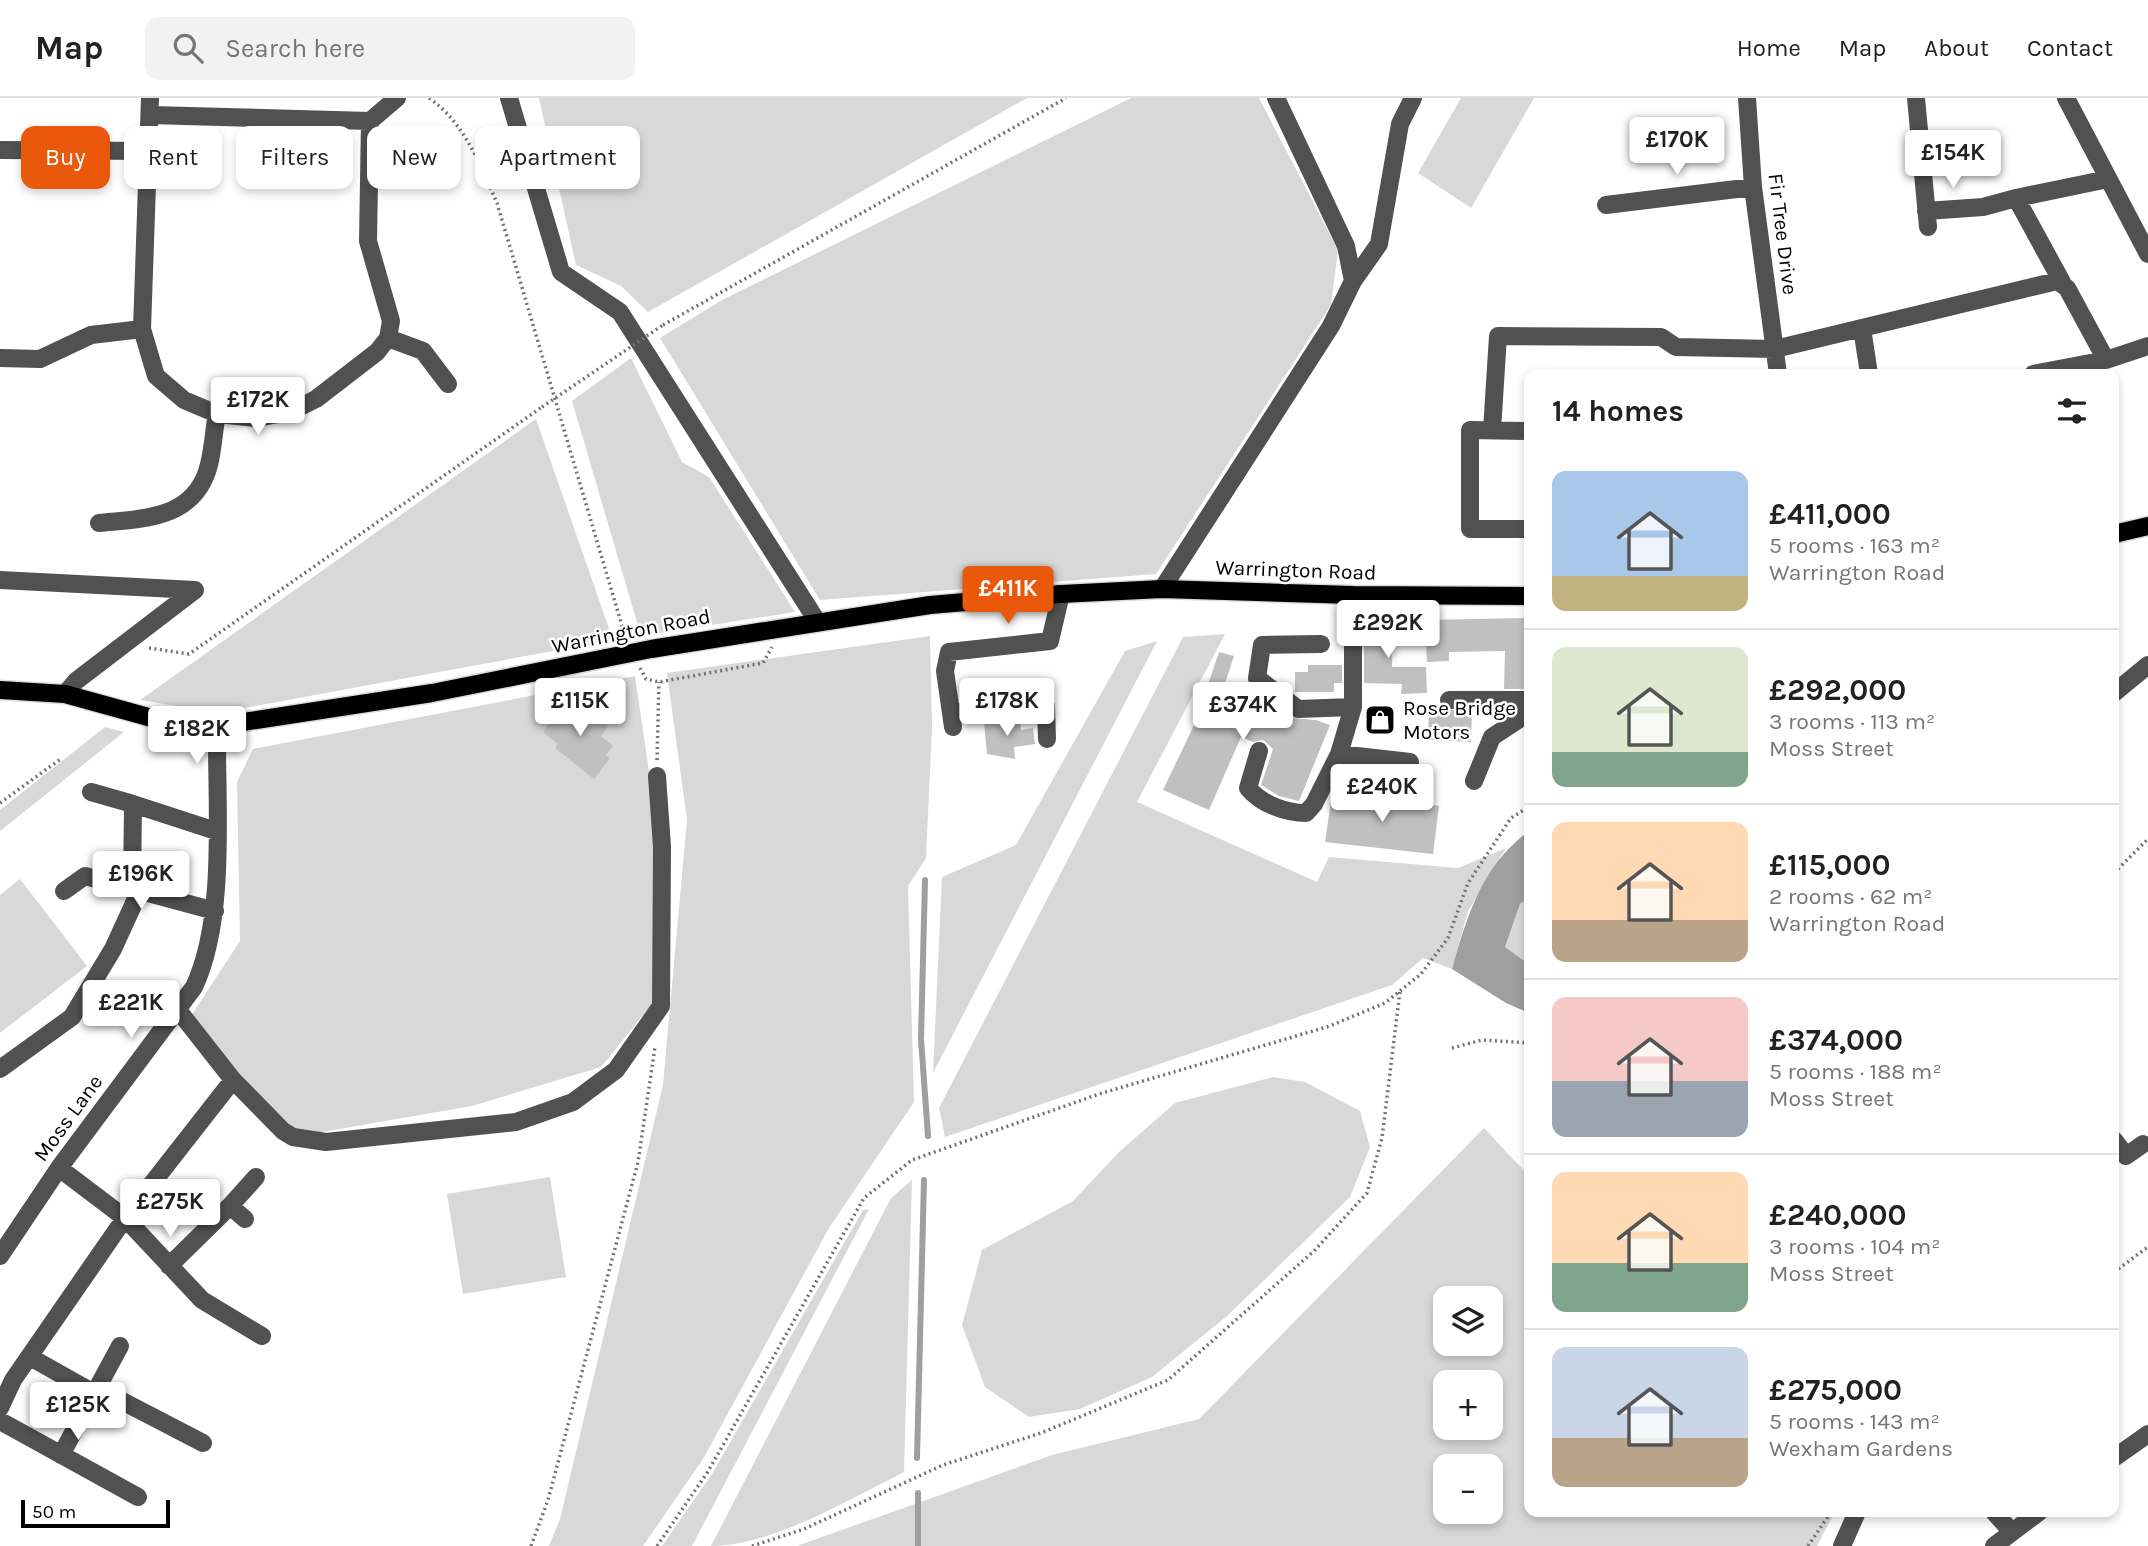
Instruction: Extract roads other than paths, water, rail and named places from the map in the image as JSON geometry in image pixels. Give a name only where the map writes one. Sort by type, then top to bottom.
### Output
[{"type":"main road","points":[[2119,533],[2148,526]]},
{"type":"main road","name":"Warrington Road","points":[[0,690],[65,694],[170,723],[217,726],[432,693],[775,628],[930,605],[1162,589],[1353,595],[1524,596]]},
{"type":"street","points":[[149,126],[150,106],[370,121],[397,98]]},
{"type":"street","points":[[509,98],[561,272],[620,312],[817,621]]},
{"type":"street","points":[[1276,98],[1346,246],[1353,281]]},
{"type":"street","points":[[1162,589],[1331,326],[1353,281],[1379,244],[1400,124],[1413,98]]},
{"type":"street","name":"Fir Tree Drive","points":[[1747,98],[1753,187],[1777,369]]},
{"type":"street","points":[[1916,98],[1927,219],[2108,179]]},
{"type":"street","points":[[2066,98],[2148,253]]},
{"type":"street","points":[[147,189],[142,329],[156,376],[184,400],[217,414],[256,418],[290,412],[316,399],[377,352],[387,338],[391,321],[368,241],[370,121]]},
{"type":"street","points":[[0,150],[124,151]]},
{"type":"street","points":[[1605,205],[1753,187]]},
{"type":"street","points":[[2016,198],[2106,360]]},
{"type":"street","points":[[1492,430],[1498,336],[1661,337],[1676,347],[1775,349],[2062,282]]},
{"type":"street","points":[[1862,328],[1868,369]]},
{"type":"street","points":[[0,358],[40,359],[91,335],[142,329]]},
{"type":"street","points":[[387,338],[423,351],[448,384]]},
{"type":"street","points":[[2059,369],[2106,360],[2148,346]]},
{"type":"street","points":[[99,523],[159,517],[182,505],[204,479],[217,414]]},
{"type":"street","points":[[1524,431],[1470,430],[1470,529],[1524,529]]},
{"type":"street","points":[[0,580],[195,590],[76,681],[65,694]]},
{"type":"street","points":[[1047,739],[1046,706],[952,720],[945,671],[949,652],[1050,641],[1061,594]]},
{"type":"street","points":[[1259,751],[1248,788],[1256,797],[1292,813],[1306,813],[1314,804],[1339,754],[1353,707],[1353,595]]},
{"type":"street","points":[[1321,644],[1262,645],[1257,678],[1298,709],[1353,707]]},
{"type":"street","points":[[2119,689],[2148,665]]},
{"type":"street","points":[[1449,699],[1524,700]]},
{"type":"street","points":[[1474,781],[1492,737],[1524,716]]},
{"type":"street","name":"Moss Lane","points":[[0,1256],[59,1168],[194,987],[206,963],[215,911],[217,726]]},
{"type":"street","points":[[1339,754],[1410,762]]},
{"type":"street","points":[[177,1010],[233,1080],[283,1131],[304,1139],[326,1142],[516,1122],[573,1102],[616,1070],[661,1006],[663,847],[657,776]]},
{"type":"street","points":[[92,792],[216,831]]},
{"type":"street","points":[[0,1069],[72,1017],[113,949],[136,889],[133,804]]},
{"type":"street","points":[[64,891],[85,876],[215,911]]},
{"type":"street","points":[[0,1408],[30,1357],[125,1218],[233,1080]]},
{"type":"street","points":[[2120,1160],[2143,1144]]},
{"type":"street","points":[[59,1168],[125,1218],[202,1300],[262,1336]]},
{"type":"street","points":[[169,1266],[256,1177]]},
{"type":"street","points":[[230,1206],[244,1219]]},
{"type":"street","points":[[61,1455],[120,1346]]},
{"type":"street","points":[[30,1357],[203,1443]]},
{"type":"street","points":[[0,1421],[138,1497]]},
{"type":"street","points":[[2119,1455],[2146,1439]]},
{"type":"street","points":[[1842,1546],[1855,1517]]},
{"type":"street","points":[[1998,1517],[2011,1531]]},
{"type":"street","points":[[1994,1546],[2032,1517]]},
{"type":"waterway","points":[[925,880],[921,1039],[928,1136]]},
{"type":"waterway","points":[[917,1458],[924,1180]]},
{"type":"waterway","points":[[918,1493],[918,1546]]},
{"type":"place","name":"Rose Bridge Motors","points":[[1380,720]]}]
